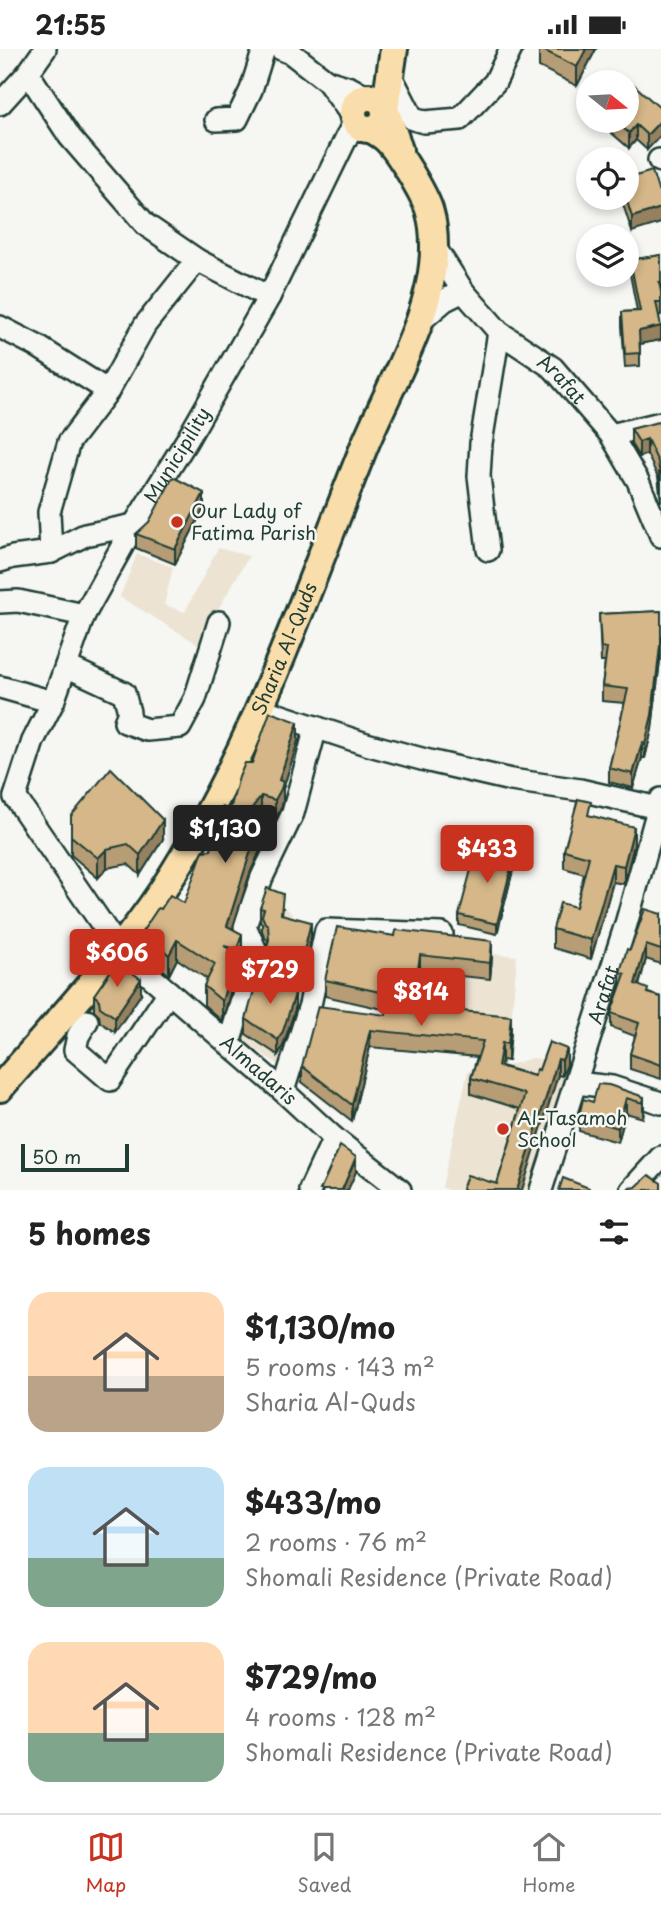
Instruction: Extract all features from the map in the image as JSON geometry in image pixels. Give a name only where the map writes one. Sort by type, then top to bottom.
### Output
[{"type":"main road","points":[[366,109],[390,57]]},
{"type":"main road","name":"Sharia Al-Quds","points":[[0,1087],[119,949],[164,887],[215,801],[261,709],[365,444],[417,324],[430,286],[434,246],[430,211],[401,158],[366,109]]},
{"type":"street","points":[[1,100],[28,73],[45,49]]},
{"type":"street","points":[[216,120],[237,119],[251,90],[264,49]]},
{"type":"street","points":[[390,57],[413,119],[424,122],[460,119],[495,82],[511,49]]},
{"type":"street","points":[[288,50],[366,109]]},
{"type":"street","points":[[28,73],[70,137],[146,225],[197,260],[269,297]]},
{"type":"street","name":"Municipility","points":[[8,801],[53,702],[83,615],[269,297],[366,109]]},
{"type":"street","name":"Arafat","points":[[434,246],[463,291],[499,332],[553,369],[611,435],[638,481],[661,536]]},
{"type":"street","points":[[51,552],[50,504],[69,442],[108,391],[145,325],[197,260]]},
{"type":"street","points":[[417,324],[445,300],[463,291]]},
{"type":"street","points":[[0,327],[37,346],[108,391]]},
{"type":"street","points":[[488,550],[479,476],[481,443],[499,332]]},
{"type":"street","points":[[611,435],[661,423]]},
{"type":"street","points":[[0,561],[51,552],[85,535],[134,525]]},
{"type":"street","points":[[0,602],[18,601],[83,615]]},
{"type":"street","points":[[66,666],[124,693],[129,712],[125,722],[147,730],[180,727],[195,699],[219,622]]},
{"type":"street","points":[[0,687],[53,702]]},
{"type":"street","points":[[261,709],[366,744],[441,764],[511,780],[660,803]]},
{"type":"street","points":[[229,1044],[256,951],[245,926],[262,877],[293,813],[316,727]]},
{"type":"street","name":"Almadaris","points":[[8,801],[119,949],[334,1138],[400,1190]]},
{"type":"street","name":"Arafat","points":[[541,1190],[626,924],[660,803]]},
{"type":"street","points":[[283,1091],[310,1005],[326,930],[442,934]]},
{"type":"street","points":[[87,1021],[78,1036],[75,1050],[110,1080],[169,992]]},
{"type":"street","points":[[576,1083],[612,1087],[661,1104]]},
{"type":"street","points":[[310,1190],[334,1138]]},
{"type":"street","points":[[631,1190],[661,1157]]},
{"type":"shaded area","points":[[218,548],[249,556],[198,644],[120,597],[137,554],[173,567],[164,605],[185,612]]},
{"type":"shaded area","points":[[260,895],[279,902],[318,937],[281,1066],[234,1035],[249,923]]},
{"type":"shaded area","points":[[395,946],[517,956],[508,1058],[387,1048]]},
{"type":"shaded area","name":"Al-Tasamoh School","points":[[532,1058],[572,1063],[530,1190],[447,1190],[442,1187],[468,1071],[507,1066]]},
{"type":"building","points":[[541,49],[586,49],[577,67]]},
{"type":"building","points":[[639,89],[661,109],[661,120],[647,135],[639,128]]},
{"type":"building","points":[[652,171],[658,190],[661,189],[661,208],[632,217],[630,210],[639,210],[639,175]]},
{"type":"building","points":[[661,255],[661,302],[656,302],[661,326],[639,331],[640,353],[625,354],[622,312],[640,311],[635,287],[639,287],[639,259]]},
{"type":"building","points":[[658,422],[661,427],[661,469],[647,439],[639,442],[631,429]]},
{"type":"building","name":"Our Lady of Fatima Parish","points":[[173,477],[204,493],[175,549],[136,534],[149,522]]},
{"type":"building","points":[[661,611],[661,646],[652,715],[645,744],[642,743],[633,774],[609,768],[628,689],[602,686],[607,648],[601,648],[599,614]]},
{"type":"building","points":[[270,712],[298,722],[279,780],[283,782],[281,789],[275,800],[261,796],[245,817],[263,825],[250,853],[227,926],[242,934],[237,949],[224,946],[236,953],[222,1001],[204,986],[215,964],[177,940],[169,955],[142,932],[170,895],[184,903],[203,851],[211,850],[222,807],[230,810],[239,777],[245,763],[252,763]]},
{"type":"building","points":[[111,768],[163,820],[140,855],[128,844],[107,849],[98,858],[71,836],[71,816]]},
{"type":"building","points":[[578,799],[591,802],[588,815],[634,827],[624,866],[613,864],[591,940],[553,929],[560,903],[576,907],[589,857],[564,850]]},
{"type":"building","points":[[477,847],[515,852],[497,924],[459,915]]},
{"type":"building","points":[[267,888],[283,894],[281,914],[311,922],[300,967],[263,959],[269,940],[268,925],[262,916],[264,909],[260,908]]},
{"type":"building","points":[[645,909],[661,914],[661,950],[646,945],[635,984],[648,989],[647,993],[661,997],[661,1065],[630,1054],[639,1023],[611,1013],[625,974],[620,972],[627,949],[630,950]]},
{"type":"building","points":[[337,927],[395,936],[396,930],[492,941],[490,963],[420,955],[413,1006],[511,1016],[508,1044],[502,1043],[498,1066],[534,1076],[537,1069],[539,1070],[549,1042],[567,1049],[562,1060],[558,1059],[517,1190],[462,1190],[467,1175],[497,1184],[525,1094],[471,1078],[483,1041],[370,1030],[352,1105],[302,1066],[318,1006],[386,1015],[389,994],[325,980]]},
{"type":"building","points":[[117,962],[141,979],[115,1017],[100,1007],[99,1000],[94,995]]},
{"type":"building","points":[[259,972],[295,994],[278,1040],[246,1019]]},
{"type":"building","points":[[598,1084],[644,1097],[643,1103],[626,1098],[618,1128],[579,1116],[583,1099],[593,1102]]},
{"type":"building","points":[[340,1146],[356,1157],[342,1190],[320,1190]]},
{"type":"building","points":[[649,1175],[661,1183],[661,1190],[627,1190],[636,1187]]},
{"type":"building","points":[[563,1178],[589,1188],[589,1190],[559,1190]]},
{"type":"place","name":"Our Lady of Fatima Parish","points":[[177,522]]},
{"type":"place","name":"Al-Tasamoh School","points":[[503,1129]]}]
